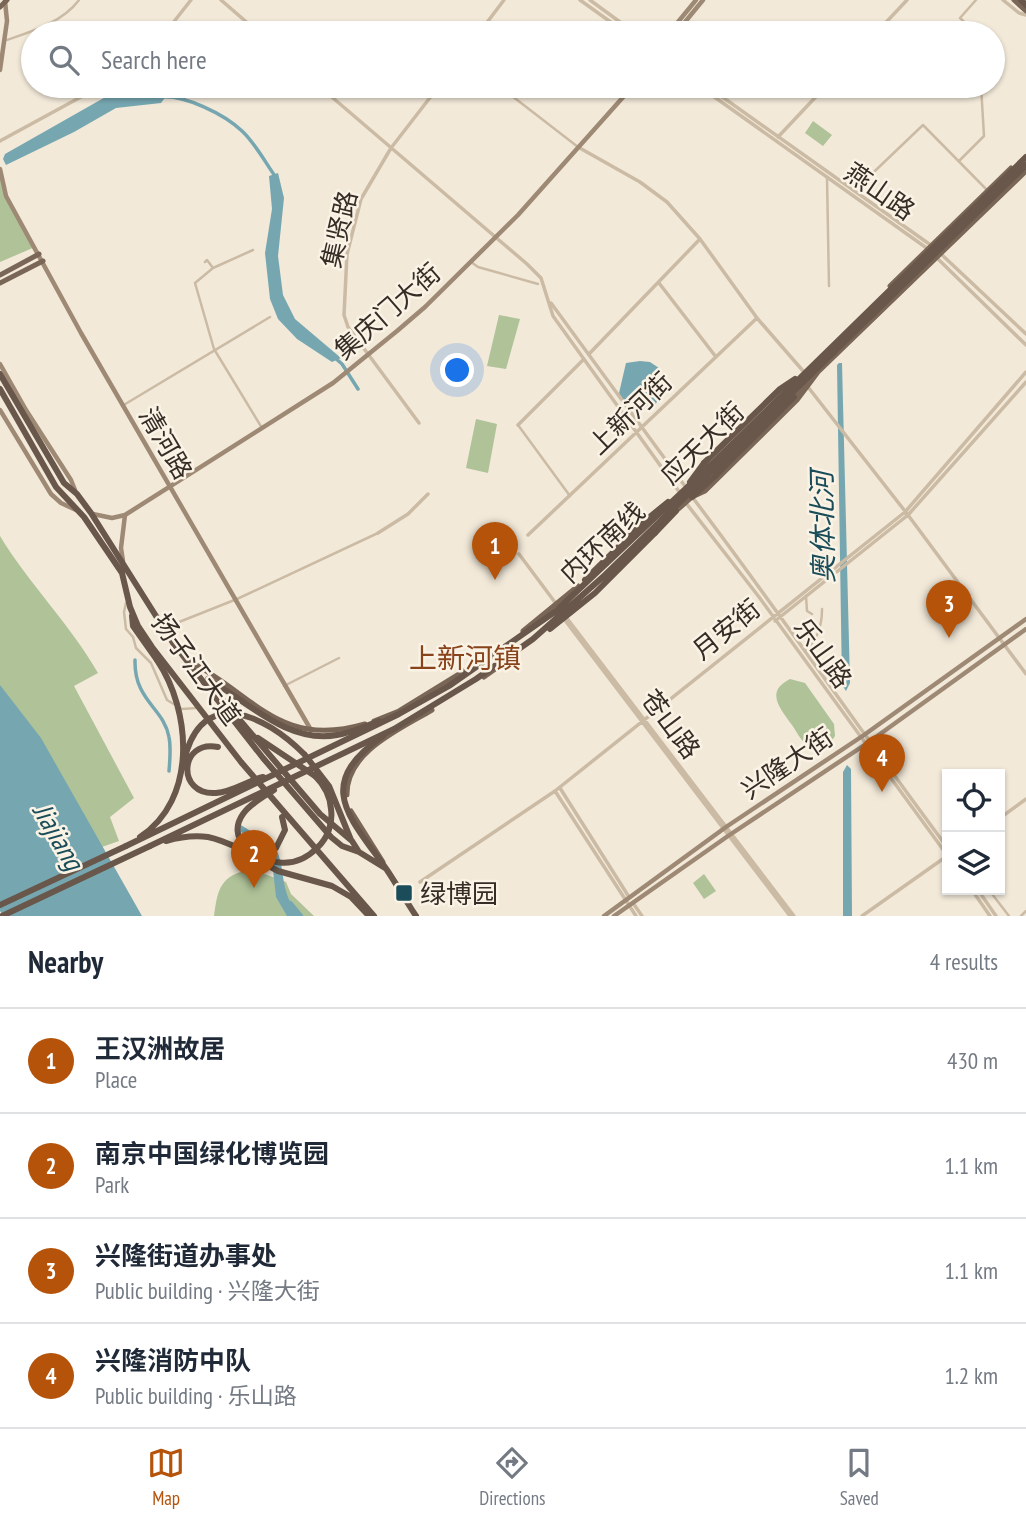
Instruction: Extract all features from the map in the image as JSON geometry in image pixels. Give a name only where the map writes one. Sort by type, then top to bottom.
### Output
[{"type":"highway","points":[[1021,0],[1026,5]]},
{"type":"highway","name":"内环南线","points":[[126,846],[399,714],[449,686],[556,611],[815,370],[1026,155]]},
{"type":"highway","name":"内环南线","points":[[150,846],[394,729],[476,679],[533,639],[574,605],[1026,165]]},
{"type":"highway","points":[[688,484],[704,463],[780,389],[815,370]]},
{"type":"highway","points":[[692,497],[784,410],[815,370]]},
{"type":"highway","name":"扬子江大道","points":[[0,374],[64,483],[91,513],[162,628],[263,758],[331,838],[385,868]]},
{"type":"highway","name":"扬子江大道","points":[[0,389],[57,487],[84,517],[122,573],[130,607],[145,636],[241,762],[372,916]]},
{"type":"highway","points":[[527,632],[568,598],[646,520],[672,498]]},
{"type":"highway","points":[[533,639],[557,625],[595,593],[676,511]]},
{"type":"highway","points":[[130,607],[133,626],[169,680],[179,708],[183,729],[179,782]]},
{"type":"highway","points":[[197,673],[275,723],[310,732],[337,735],[399,714]]},
{"type":"highway","name":"扬子江大道","points":[[197,673],[222,696],[320,814],[352,841],[359,852]]},
{"type":"highway","points":[[0,905],[126,846],[158,824],[173,802],[193,735],[203,724],[220,715],[240,713],[259,719],[279,731],[304,754],[329,786],[352,841]]},
{"type":"highway","points":[[394,729],[371,745],[350,765],[346,774],[343,799],[348,813],[416,916]]},
{"type":"highway","points":[[2,916],[150,846],[194,836],[217,840],[265,861],[286,863],[303,859],[318,847],[330,827],[330,798],[315,776],[249,730]]},
{"type":"highway","points":[[241,762],[218,747],[208,746],[200,748],[189,760],[187,774],[193,786],[199,790],[219,793],[272,775]]},
{"type":"highway","points":[[278,806],[285,825],[284,834],[276,848],[267,852],[249,849],[238,832],[243,814],[258,800],[295,777]]},
{"type":"highway","points":[[243,852],[278,871],[331,886],[345,893],[372,916]]},
{"type":"main road","points":[[0,70],[7,21],[6,0]]},
{"type":"main road","points":[[0,7],[6,0]]},
{"type":"main road","points":[[679,21],[696,0]]},
{"type":"main road","points":[[686,21],[703,0]]},
{"type":"main road","points":[[1014,0],[1026,13]]},
{"type":"main road","name":"集庆门大街","points":[[125,515],[342,376],[368,355],[425,307],[496,237],[622,98]]},
{"type":"main road","name":"应天大街","points":[[186,659],[207,670],[272,717],[310,732],[345,730],[398,710],[484,659],[598,570],[1026,155]]},
{"type":"main road","name":"清河路","points":[[0,169],[6,195],[122,406],[310,732]]},
{"type":"main road","name":"应天大街","points":[[385,868],[380,855],[350,810],[346,791],[355,766],[376,746],[488,674],[564,617],[686,503],[815,370],[1026,172]]},
{"type":"main road","points":[[0,275],[39,254]]},
{"type":"main road","points":[[0,283],[43,261]]},
{"type":"main road","points":[[0,364],[63,468],[76,495]]},
{"type":"main road","name":"应天大街","points":[[692,497],[705,491],[808,387],[815,370]]},
{"type":"main road","points":[[0,410],[51,494],[61,503],[76,510]]},
{"type":"main road","points":[[38,441],[63,468]]},
{"type":"main road","points":[[91,513],[112,518],[125,515],[121,548],[123,561]]},
{"type":"main road","name":"兴隆大街","points":[[614,916],[725,828],[862,736],[1026,619]]},
{"type":"main road","name":"兴隆大街","points":[[604,916],[630,902],[866,743],[1026,629]]},
{"type":"street","points":[[54,21],[72,9],[79,0]]},
{"type":"street","points":[[174,21],[191,0]]},
{"type":"street","points":[[221,0],[245,21]]},
{"type":"street","points":[[488,21],[504,0]]},
{"type":"street","points":[[580,0],[609,21]]},
{"type":"street","points":[[590,0],[619,21]]},
{"type":"street","points":[[887,21],[907,0]]},
{"type":"street","points":[[963,21],[960,18],[976,0]]},
{"type":"street","points":[[1003,0],[1019,13],[1026,13]]},
{"type":"street","points":[[4,41],[21,35]]},
{"type":"street","points":[[0,141],[79,98]]},
{"type":"street","name":"乐山路","points":[[333,98],[541,278],[553,316],[686,503],[862,736]]},
{"type":"street","name":"集贤路","points":[[368,355],[348,327],[344,315],[348,254],[360,199],[391,148],[430,98]]},
{"type":"street","points":[[515,98],[578,147],[658,194],[677,211],[757,318],[804,372]]},
{"type":"street","name":"燕山路","points":[[716,98],[854,190],[929,247],[1026,334]]},
{"type":"street","name":"燕山路","points":[[723,98],[827,177],[929,247]]},
{"type":"street","points":[[776,139],[815,98]]},
{"type":"street","points":[[959,161],[984,136],[982,98]]},
{"type":"street","points":[[854,190],[923,125],[987,190]]},
{"type":"street","points":[[827,177],[829,286]]},
{"type":"street","points":[[570,496],[518,425],[699,239]]},
{"type":"street","points":[[253,250],[213,268],[195,283],[214,349],[262,428]]},
{"type":"street","name":"燕山路","points":[[939,256],[1026,345]]},
{"type":"street","points":[[205,262],[207,260],[213,268]]},
{"type":"street","points":[[471,262],[478,267],[538,284]]},
{"type":"street","points":[[659,283],[716,357]]},
{"type":"street","name":"乐山路","points":[[550,302],[642,427],[688,484],[692,497],[780,614],[866,743],[942,849]]},
{"type":"street","points":[[122,406],[270,317]]},
{"type":"street","name":"上新河街","points":[[528,535],[757,318]]},
{"type":"street","points":[[368,355],[419,423]]},
{"type":"street","points":[[906,514],[1026,372]]},
{"type":"street","points":[[780,614],[906,514],[1026,382]]},
{"type":"street","points":[[808,387],[1026,674]]},
{"type":"street","points":[[169,626],[378,533],[408,514],[428,494]]},
{"type":"street","name":"苍山路","points":[[519,554],[792,916]]},
{"type":"street","name":"月安街","points":[[420,883],[557,790],[642,720],[834,571]]},
{"type":"street","points":[[128,596],[124,612],[126,629],[133,637],[136,648],[151,663],[167,700],[181,709],[199,707]]},
{"type":"street","points":[[806,596],[807,611],[812,614]]},
{"type":"street","points":[[805,651],[812,645],[822,626],[822,609]]},
{"type":"street","points":[[284,686],[340,658]]},
{"type":"street","name":"乐山路","points":[[866,743],[942,841]]},
{"type":"street","points":[[557,790],[630,902],[642,916]]},
{"type":"street","points":[[1005,814],[1026,799]]},
{"type":"street","points":[[863,916],[942,860]]},
{"type":"street","points":[[975,895],[990,916]]},
{"type":"street","points":[[981,895],[996,916]]},
{"type":"street","points":[[993,895],[1009,916]]},
{"type":"street","points":[[630,902],[636,916]]},
{"type":"street","points":[[1021,916],[1026,911]]},
{"type":"green space","points":[[813,121],[832,135],[823,146],[805,133]]},
{"type":"green space","points":[[0,176],[6,196],[35,247],[0,262]]},
{"type":"green space","points":[[499,315],[520,319],[506,369],[487,366]]},
{"type":"green space","points":[[476,419],[497,424],[488,473],[466,468]]},
{"type":"green space","points":[[0,536],[98,673],[74,686],[134,798],[110,817],[119,841],[96,849],[0,700]]},
{"type":"green space","points":[[790,679],[805,683],[834,724],[835,736],[828,746],[815,748],[805,743],[780,707],[776,695],[778,689]]},
{"type":"green space","points":[[251,869],[286,882],[291,894],[314,916],[214,916],[222,885],[233,875]]},
{"type":"green space","points":[[704,874],[716,891],[704,899],[693,883]]},
{"type":"water","points":[[104,98],[165,98],[161,103],[116,108],[6,165],[3,159],[5,154]]},
{"type":"water","points":[[278,173],[284,198],[278,256],[283,295],[295,319],[341,358],[332,362],[297,339],[278,319],[270,299],[265,253],[272,209],[269,176]]},
{"type":"water","points":[[650,362],[659,368],[658,400],[654,407],[633,407],[625,402],[619,393],[626,363]]},
{"type":"water","points":[[839,363],[842,363],[850,683],[846,691],[842,685]]},
{"type":"water","name":"Jiajiang","points":[[0,685],[41,738],[142,916],[3,916],[0,911]]},
{"type":"water","points":[[847,765],[851,769],[852,916],[843,916],[843,772]]},
{"type":"water","points":[[264,838],[269,838],[277,850],[287,894],[298,916],[287,916],[276,897],[273,870],[263,844]]},
{"type":"waterway","points":[[176,98],[215,112],[242,131],[275,176]]},
{"type":"waterway","points":[[334,357],[342,364],[358,389]]},
{"type":"waterway","points":[[135,660],[139,685],[166,727],[170,745],[169,771]]},
{"type":"waterway","points":[[240,828],[268,845]]},
{"type":"waterway","points":[[290,904],[300,916]]},
{"type":"place","name":"王汉洲故居","points":[[495,580]]},
{"type":"place","name":"兴隆街道办事处","points":[[949,638]]},
{"type":"place","name":"兴隆消防中队","points":[[882,792]]},
{"type":"place","name":"南京中国绿化博览园","points":[[254,888]]},
{"type":"place","name":"绿博园","points":[[404,893]]},
{"type":"district","name":"上新河镇","points":[[465,657]]},
{"type":"water label","name":"奥体北河","points":[[822,527]]}]
